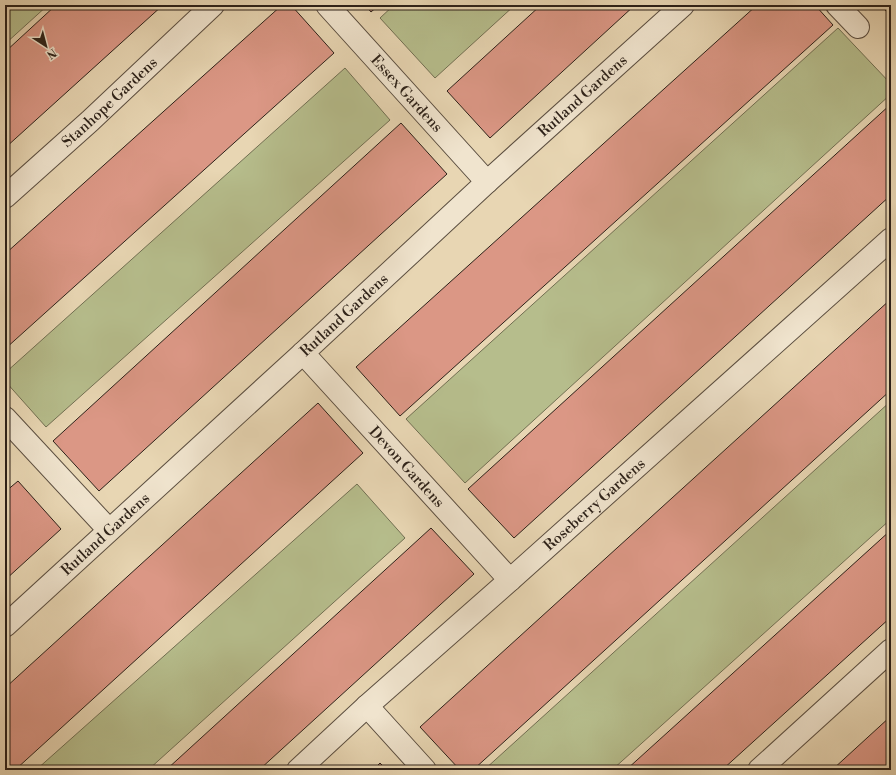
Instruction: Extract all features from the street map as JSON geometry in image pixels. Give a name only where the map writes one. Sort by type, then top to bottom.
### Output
[{"type":"street","name":"Stanhope Gardens","points":[[5,197],[90,121],[213,5]]},
{"type":"street","name":"Essex Gardens","points":[[327,5],[487,182]]},
{"type":"street","name":"Rutland Gardens","points":[[5,626],[487,182],[683,5]]},
{"type":"street","points":[[837,5],[858,27]]},
{"type":"street","name":"Roseberry Gardens","points":[[298,770],[891,239]]},
{"type":"street","name":"Devon Gardens","points":[[303,353],[510,580]]},
{"type":"street","points":[[5,418],[109,530]]},
{"type":"street","points":[[759,770],[891,650]]},
{"type":"street","points":[[368,706],[425,770]]},
{"type":"green space","points":[[5,5],[48,5],[5,44]]},
{"type":"green space","points":[[394,5],[515,5],[435,78],[380,18]]},
{"type":"green space","points":[[838,28],[891,84],[891,94],[465,483],[406,419]]},
{"type":"green space","points":[[345,68],[390,120],[46,427],[5,381],[5,373]]},
{"type":"green space","points":[[891,401],[891,519],[612,770],[484,770]]},
{"type":"green space","points":[[357,484],[405,538],[148,770],[36,770]]},
{"type":"building","points":[[56,5],[163,5],[5,148],[5,52]]},
{"type":"building","points":[[282,5],[291,5],[334,53],[5,349],[5,254]]},
{"type":"building","points":[[365,5],[379,5],[371,12]]},
{"type":"building","points":[[541,5],[635,5],[490,138],[447,91]]},
{"type":"building","points":[[757,5],[815,5],[833,25],[400,416],[356,367]]},
{"type":"building","points":[[881,5],[891,5],[891,17]]},
{"type":"building","points":[[891,104],[891,195],[514,538],[468,489]]},
{"type":"building","points":[[401,123],[447,174],[99,491],[53,441]]},
{"type":"building","points":[[891,299],[891,390],[473,770],[460,770],[420,727]]},
{"type":"building","points":[[318,403],[363,453],[15,770],[5,770],[5,688]]},
{"type":"building","points":[[18,481],[61,529],[5,580],[5,492]]},
{"type":"building","points":[[431,528],[474,574],[259,770],[166,770]]},
{"type":"building","points":[[891,530],[891,617],[722,770],[626,770]]},
{"type":"building","points":[[891,716],[891,770],[832,770]]},
{"type":"building","points":[[380,763],[387,770],[373,770]]}]
